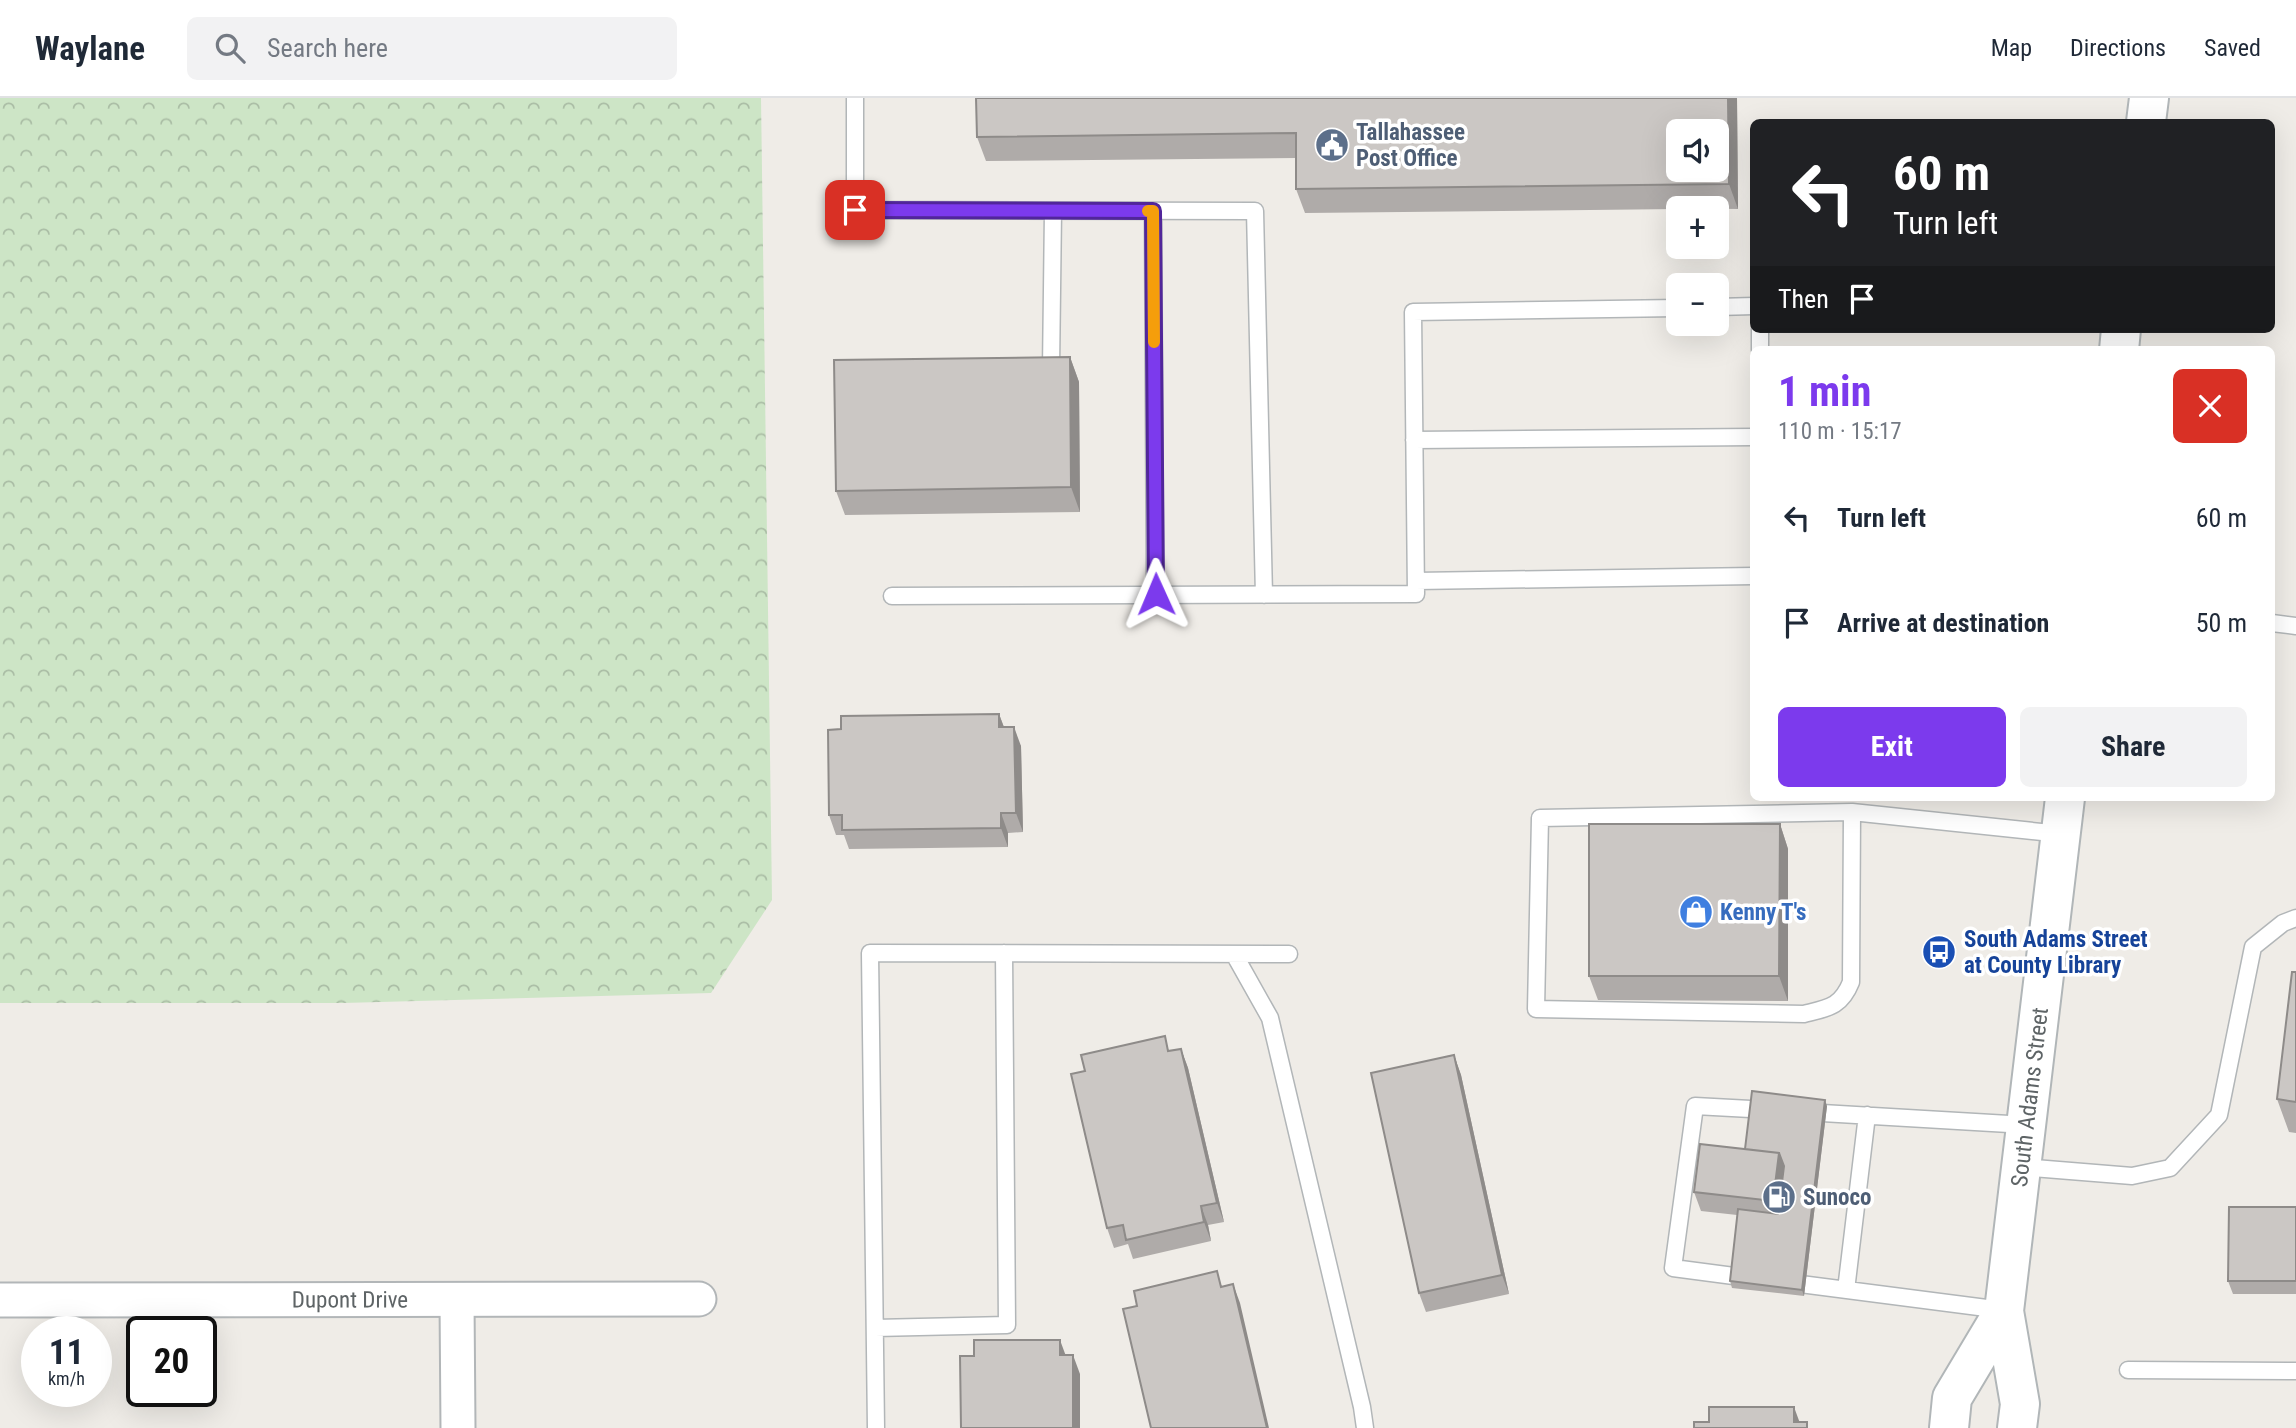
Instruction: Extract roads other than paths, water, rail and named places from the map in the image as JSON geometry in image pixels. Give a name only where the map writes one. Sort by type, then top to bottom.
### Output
[{"type":"main road","points":[[2146,119],[2149,98]]},
{"type":"main road","name":"South Adams Street","points":[[2017,1428],[2020,1404],[2004,1311],[2063,816]]},
{"type":"main road","name":"South Adams Street","points":[[1949,1428],[1952,1398],[2004,1311]]},
{"type":"street","name":"Dupont Drive","points":[[0,1300],[699,1299]]},
{"type":"street","points":[[457,1300],[458,1428]]},
{"type":"lane","points":[[855,98],[855,210],[1255,211],[1264,594]]},
{"type":"lane","points":[[1051,369],[1053,211]]},
{"type":"lane","points":[[1153,211],[1156,594]]},
{"type":"lane","points":[[1729,307],[1750,306]]},
{"type":"lane","points":[[1416,587],[1413,313],[1666,308]]},
{"type":"lane","points":[[1414,440],[1750,437]]},
{"type":"lane","points":[[892,596],[1264,594],[1750,576]]},
{"type":"lane","points":[[2275,623],[2296,626]]},
{"type":"lane","points":[[1853,811],[1851,982],[1845,997],[1830,1007],[1804,1014],[1536,1009],[1540,818],[1853,811],[2063,816]]},
{"type":"lane","points":[[2021,1167],[2132,1176],[2170,1168],[2219,1115],[2253,947],[2283,923],[2296,918]]},
{"type":"lane","points":[[876,1428],[870,953],[1289,954]]},
{"type":"lane","points":[[875,1328],[1007,1325],[1004,953]]},
{"type":"lane","points":[[1234,954],[1270,1018],[1365,1428]]},
{"type":"lane","points":[[2004,1311],[1673,1268],[1695,1106],[2026,1125]]},
{"type":"lane","points":[[1846,1290],[1867,1115]]},
{"type":"lane","points":[[2128,1370],[2296,1371]]},
{"type":"place","name":"Tallahassee Post Office","points":[[1332,145]]},
{"type":"place","name":"Kenny T's","points":[[1696,912]]},
{"type":"place","name":"South Adams Street at County Library","points":[[1939,952]]},
{"type":"place","name":"Sunoco","points":[[1779,1197]]}]
